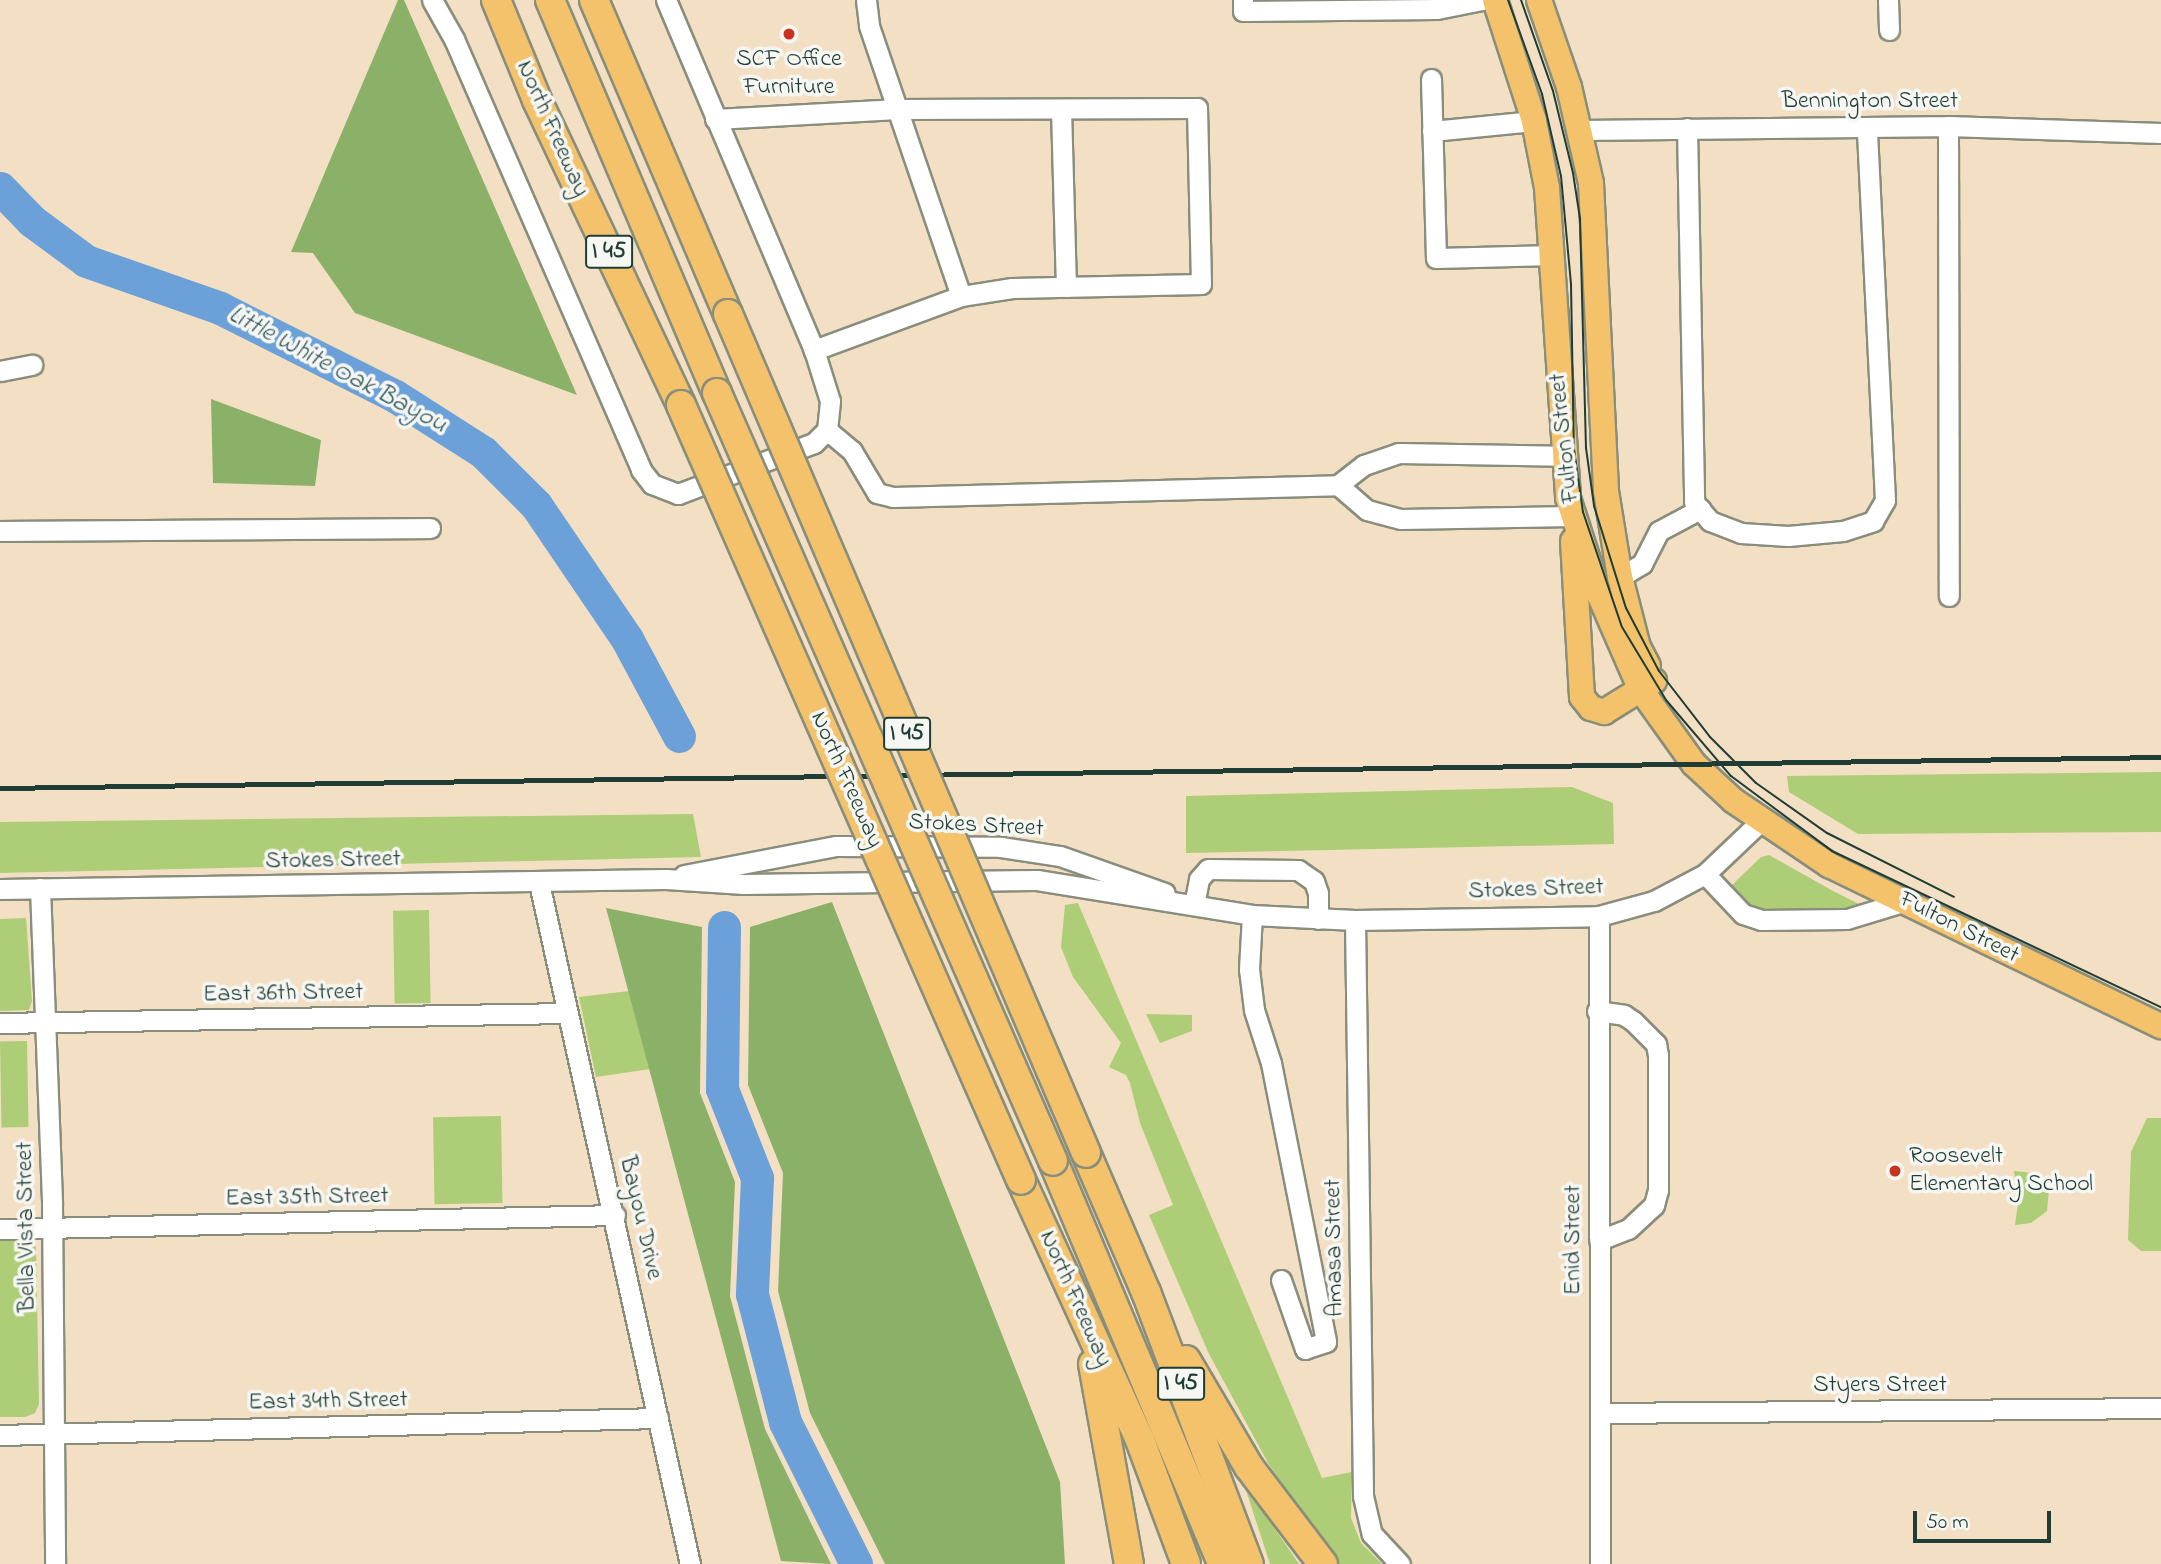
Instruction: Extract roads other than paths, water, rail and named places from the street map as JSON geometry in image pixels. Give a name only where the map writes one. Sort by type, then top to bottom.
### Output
[{"type":"highway","points":[[485,0],[537,100]]},
{"type":"highway","name":"North Freeway","points":[[496,0],[537,100],[681,405],[1087,1330],[1140,1440],[1186,1564]]},
{"type":"highway","name":"North Freeway","points":[[550,0],[717,393],[1053,1161],[1222,1564]]},
{"type":"highway","name":"I 45","points":[[594,0],[1146,1292],[1249,1564]]},
{"type":"highway","points":[[617,0],[617,56]]},
{"type":"highway","points":[[1146,1292],[1249,1467],[1323,1564]]},
{"type":"highway","points":[[1087,1330],[1129,1564]]},
{"type":"main road","name":"Fulton Street","points":[[1495,0],[1534,121],[1553,255],[1563,456],[1572,516],[1599,594],[1694,764],[1762,820],[1829,865],[2161,1026]]},
{"type":"main road","name":"Fulton Street","points":[[1539,0],[1580,130],[1597,259],[1602,453],[1620,577],[1648,685]]},
{"type":"main road","points":[[1572,516],[1582,697],[1591,708],[1604,712],[1648,685]]},
{"type":"street","points":[[432,0],[454,39],[640,470],[652,484],[665,491],[688,492],[814,443],[827,430],[830,401],[814,350],[666,0]]},
{"type":"street","points":[[866,0],[869,26],[961,296]]},
{"type":"street","points":[[1243,0],[1243,11],[1437,5],[1482,0]]},
{"type":"street","points":[[1888,0],[1889,30]]},
{"type":"street","points":[[1431,79],[1436,258],[1553,255]]},
{"type":"street","points":[[715,119],[898,109],[1197,108],[1200,285],[1066,287],[961,296],[814,350]]},
{"type":"street","points":[[1061,109],[1066,287]]},
{"type":"street","points":[[1432,131],[1534,121]]},
{"type":"street","points":[[1948,126],[1949,596]]},
{"type":"street","name":"Bennington Street","points":[[1580,130],[1948,126],[2161,132]]},
{"type":"street","points":[[1687,128],[1694,502],[1710,521],[1741,533],[1788,536],[1843,531],[1873,520],[1885,500],[1867,127]]},
{"type":"street","points":[[0,371],[32,365]]},
{"type":"street","points":[[827,430],[852,451],[877,493],[893,497],[1338,485],[1364,465],[1398,453],[1563,456]]},
{"type":"street","points":[[1338,485],[1367,510],[1401,519],[1572,516]]},
{"type":"street","points":[[1620,577],[1642,564],[1659,531],[1700,509]]},
{"type":"street","points":[[0,531],[430,528]]},
{"type":"street","name":"Stokes Street","points":[[0,889],[666,880],[744,884],[1037,880],[1252,915],[1355,920],[1599,916],[1654,901],[1705,874],[1762,820]]},
{"type":"street","name":"Stokes Street","points":[[666,880],[740,861],[836,846],[1001,847],[1060,856],[1194,905]]},
{"type":"street","points":[[1194,905],[1199,879],[1208,869],[1298,870],[1314,881],[1318,893],[1318,919]]},
{"type":"street","points":[[1705,874],[1743,914],[1761,920],[1847,919],[1906,901]]},
{"type":"street","name":"Bayou Drive","points":[[539,883],[566,1013],[615,1215],[690,1564]]},
{"type":"street","name":"Bella Vista Street","points":[[40,888],[52,1228],[55,1564]]},
{"type":"street","points":[[1252,915],[1249,969],[1254,1010],[1271,1063],[1326,1342],[1305,1349],[1281,1280]]},
{"type":"street","name":"Enid Street","points":[[1599,916],[1597,1011],[1600,1564]]},
{"type":"street","name":"Amasa Street","points":[[1355,920],[1363,1496],[1372,1534],[1400,1564]]},
{"type":"street","points":[[1597,1011],[1624,1015],[1633,1021],[1656,1044],[1658,1055],[1658,1190],[1654,1205],[1628,1229],[1599,1240]]},
{"type":"street","name":"East 36th Street","points":[[0,1023],[566,1013]]},
{"type":"street","name":"East 35th Street","points":[[0,1229],[615,1215]]},
{"type":"street","name":"Styers Street","points":[[1600,1413],[2161,1408]]},
{"type":"street","name":"East 34th Street","points":[[0,1435],[658,1418]]},
{"type":"waterway","name":"Little White Oak Bayou","points":[[0,188],[32,221],[86,261],[220,308],[395,396],[483,452],[536,505],[627,639],[679,736]]},
{"type":"waterway","name":"Little White Oak Bayou","points":[[724,927],[722,1089],[757,1178],[752,1294],[785,1422],[856,1564]]},
{"type":"tram line","points":[[1508,0],[1542,94],[1561,176],[1571,284],[1574,449],[1583,512],[1622,627],[1666,700],[1731,776],[1832,851],[2161,1007]]},
{"type":"tram line","points":[[1521,0],[1553,91],[1573,173],[1580,219],[1586,448],[1594,506],[1626,608],[1659,671],[1710,737],[1756,783],[1827,833],[1954,897]]},
{"type":"railway","points":[[0,788],[2161,757]]},
{"type":"place","name":"SCF Office Furniture","points":[[789,34]]},
{"type":"place","name":"Roosevelt Elementary School","points":[[1895,1171]]}]
